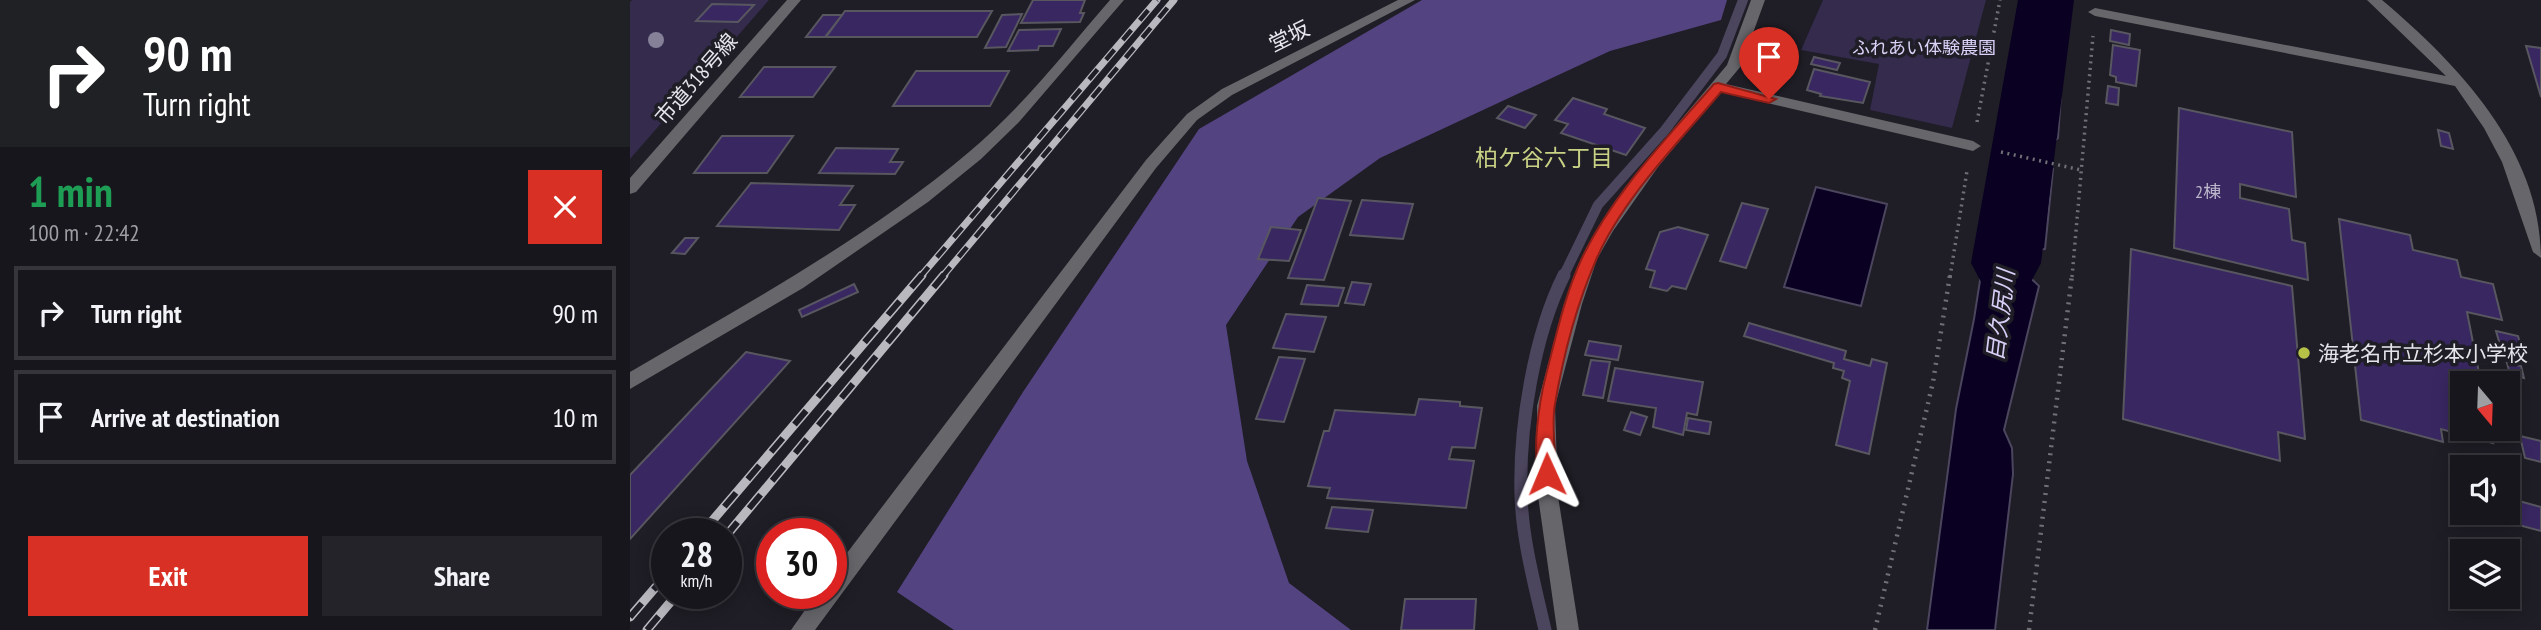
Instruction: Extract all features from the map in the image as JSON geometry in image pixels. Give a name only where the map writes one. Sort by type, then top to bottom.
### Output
[{"type":"street","name":"市道318号線","points":[[630,188],[794,0]]},
{"type":"street","points":[[630,381],[696,345],[797,283],[922,198],[976,155],[1014,119],[1116,0]]},
{"type":"street","name":"堂坂","points":[[847,569],[1151,164],[1192,117],[1255,76],[1408,0]]},
{"type":"street","points":[[1568,630],[1548,496],[1546,406],[1573,304],[1589,259],[1607,227],[1653,163],[1734,66],[1758,0]]},
{"type":"street","points":[[2374,0],[2433,50],[2475,99],[2505,152],[2541,252]]},
{"type":"street","points":[[2095,12],[2461,83]]},
{"type":"street","points":[[1718,87],[1973,146]]},
{"type":"street","name":"堂坂","points":[[802,630],[817,609]]},
{"type":"path","points":[[1875,630],[1933,382],[2000,0]]},
{"type":"path","points":[[2029,630],[2076,245],[2095,12]]},
{"type":"path","points":[[1996,151],[2081,170]]},
{"type":"green space","points":[[769,0],[630,159],[630,2]]},
{"type":"green space","name":"ふれあい体験農園","points":[[1823,0],[1986,0],[1952,128],[1870,110],[1879,64],[1801,50]]},
{"type":"shaded area","points":[[1422,0],[1727,0],[1721,20],[1610,51],[1380,158],[1298,217],[1226,325],[1247,461],[1289,583],[1351,630],[954,630],[897,592],[1023,392],[1199,129]]},
{"type":"water","points":[[2029,0],[2067,0],[2061,2],[2057,10],[2065,22],[2063,28],[2055,29],[2052,35],[2062,48],[2050,60],[2061,94],[2058,138],[2052,143],[2052,158],[2005,147],[2012,132],[2012,97]]},
{"type":"water","points":[[2006,159],[2053,169],[2045,249],[2026,251],[2021,260],[2022,270],[2039,286],[2004,430],[2012,448],[2013,474],[1995,630],[1927,630],[1956,409],[1974,319],[1991,210],[2003,197],[1997,179],[2006,168]]},
{"type":"water","points":[[1816,187],[1887,204],[1861,306],[1784,287]]},
{"type":"building","points":[[1033,0],[1085,0],[1080,13],[1084,13],[1080,22],[1021,23]]},
{"type":"building","points":[[712,4],[754,5],[738,22],[696,21]]},
{"type":"building","points":[[845,11],[992,11],[977,37],[826,37]]},
{"type":"building","points":[[1022,14],[1006,47],[985,48],[1002,15]]},
{"type":"building","points":[[823,15],[842,15],[825,37],[806,37]]},
{"type":"building","points":[[1061,29],[1053,46],[1039,46],[1038,50],[1008,51],[1019,30]]},
{"type":"building","points":[[2111,30],[2130,34],[2129,45],[2110,41]]},
{"type":"building","points":[[2113,45],[2140,50],[2136,86],[2116,82],[2116,77],[2110,75]]},
{"type":"building","points":[[2526,46],[2541,48],[2541,97]]},
{"type":"building","points":[[1814,57],[1840,63],[1837,70],[1811,64]]},
{"type":"building","points":[[764,67],[835,67],[813,97],[740,97]]},
{"type":"building","points":[[1814,69],[1870,82],[1863,103],[1820,96],[1821,94],[1807,90]]},
{"type":"building","points":[[916,71],[1009,71],[990,106],[893,106]]},
{"type":"building","points":[[2108,86],[2119,88],[2118,105],[2106,103]]},
{"type":"building","points":[[1573,98],[1607,109],[1604,114],[1645,128],[1626,155],[1561,133],[1568,124],[1555,120]]},
{"type":"building","points":[[1508,106],[1536,115],[1525,128],[1497,118]]},
{"type":"building","points":[[2179,108],[2292,132],[2296,197],[2240,184],[2240,198],[2289,209],[2292,240],[2305,243],[2308,280],[2174,248]]},
{"type":"building","points":[[2438,130],[2449,133],[2453,149],[2441,146]]},
{"type":"building","points":[[722,136],[793,136],[767,173],[694,173]]},
{"type":"building","points":[[836,148],[898,149],[890,162],[903,162],[895,174],[819,173]]},
{"type":"building","points":[[751,183],[853,186],[840,205],[855,205],[839,230],[717,226]]},
{"type":"building","points":[[1318,198],[1351,201],[1324,280],[1288,278]]},
{"type":"building","points":[[1362,200],[1413,204],[1403,239],[1350,235]]},
{"type":"building","points":[[1742,203],[1768,209],[1746,268],[1720,261]]},
{"type":"building","points":[[2339,219],[2410,235],[2413,250],[2457,260],[2461,277],[2493,284],[2502,320],[2467,312],[2479,371],[2450,371],[2450,431],[2441,429],[2443,442],[2361,420]]},
{"type":"building","points":[[1271,227],[1301,230],[1289,261],[1258,259]]},
{"type":"building","points":[[1678,227],[1708,235],[1686,289],[1672,286],[1667,291],[1650,287],[1655,271],[1646,269],[1660,232]]},
{"type":"building","points":[[685,238],[698,238],[685,254],[672,253]]},
{"type":"building","points":[[2131,249],[2292,286],[2305,439],[2278,432],[2280,461],[2123,419]]},
{"type":"building","points":[[1352,282],[1371,284],[1364,305],[1345,303]]},
{"type":"building","points":[[854,284],[858,292],[802,317],[799,310]]},
{"type":"building","points":[[1307,285],[1344,288],[1338,306],[1301,304]]},
{"type":"building","points":[[1286,314],[1326,317],[1314,352],[1273,348]]},
{"type":"building","points":[[1749,323],[1846,351],[1844,359],[1870,366],[1872,359],[1887,363],[1869,454],[1836,445],[1850,381],[1842,378],[1844,371],[1833,368],[1834,363],[1744,336]]},
{"type":"building","points":[[2496,331],[2518,336],[2524,357],[2502,352]]},
{"type":"building","points":[[1589,341],[1621,346],[1618,360],[1585,355]]},
{"type":"building","points":[[746,352],[790,361],[630,539],[630,475]]},
{"type":"building","points":[[1279,357],[1305,359],[1284,422],[1256,419]]},
{"type":"building","points":[[1591,360],[1610,362],[1603,398],[1583,395]]},
{"type":"building","points":[[2507,363],[2521,366],[2524,378],[2520,377],[2520,371],[2509,371]]},
{"type":"building","points":[[1615,368],[1703,382],[1697,415],[1687,413],[1683,435],[1653,427],[1656,408],[1608,401]]},
{"type":"building","points":[[1419,399],[1460,402],[1460,406],[1482,408],[1475,448],[1452,447],[1449,459],[1474,461],[1466,508],[1327,498],[1330,488],[1308,486],[1324,431],[1329,431],[1335,410],[1415,415]]},
{"type":"building","points":[[1631,412],[1647,417],[1640,435],[1624,430]]},
{"type":"building","points":[[1688,418],[1711,422],[1709,434],[1686,430]]},
{"type":"building","points":[[2520,436],[2541,441],[2541,462],[2525,458]]},
{"type":"building","points":[[2520,501],[2541,507],[2541,531],[2519,525]]},
{"type":"building","points":[[1332,507],[1373,510],[1368,532],[1326,528]]},
{"type":"building","points":[[1405,599],[1476,599],[1474,630],[1401,630]]},
{"type":"waterway","points":[[1563,277],[1598,205],[1665,130],[1722,55],[1743,0]]},
{"type":"waterway","name":"目久尻川","points":[[2006,263],[2046,0]]},
{"type":"waterway","points":[[1545,630],[1524,528],[1521,468],[1530,382],[1544,325],[1564,275]]},
{"type":"railway","points":[[920,277],[1157,0]]},
{"type":"railway","points":[[942,277],[1174,0]]},
{"type":"railway","points":[[715,518],[922,275]]},
{"type":"railway","points":[[741,518],[944,275]]},
{"type":"railway","points":[[630,617],[651,593]]},
{"type":"railway","points":[[647,630],[665,609]]},
{"type":"place","name":"海老名市立杉本小学校","points":[[2304,353]]},
{"type":"district","name":"柏ケ谷六丁目","points":[[1544,157]]},
{"type":"route","points":[[1547,474],[1546,406],[1573,304],[1589,259],[1607,227],[1653,163],[1718,87],[1769,99]]}]
